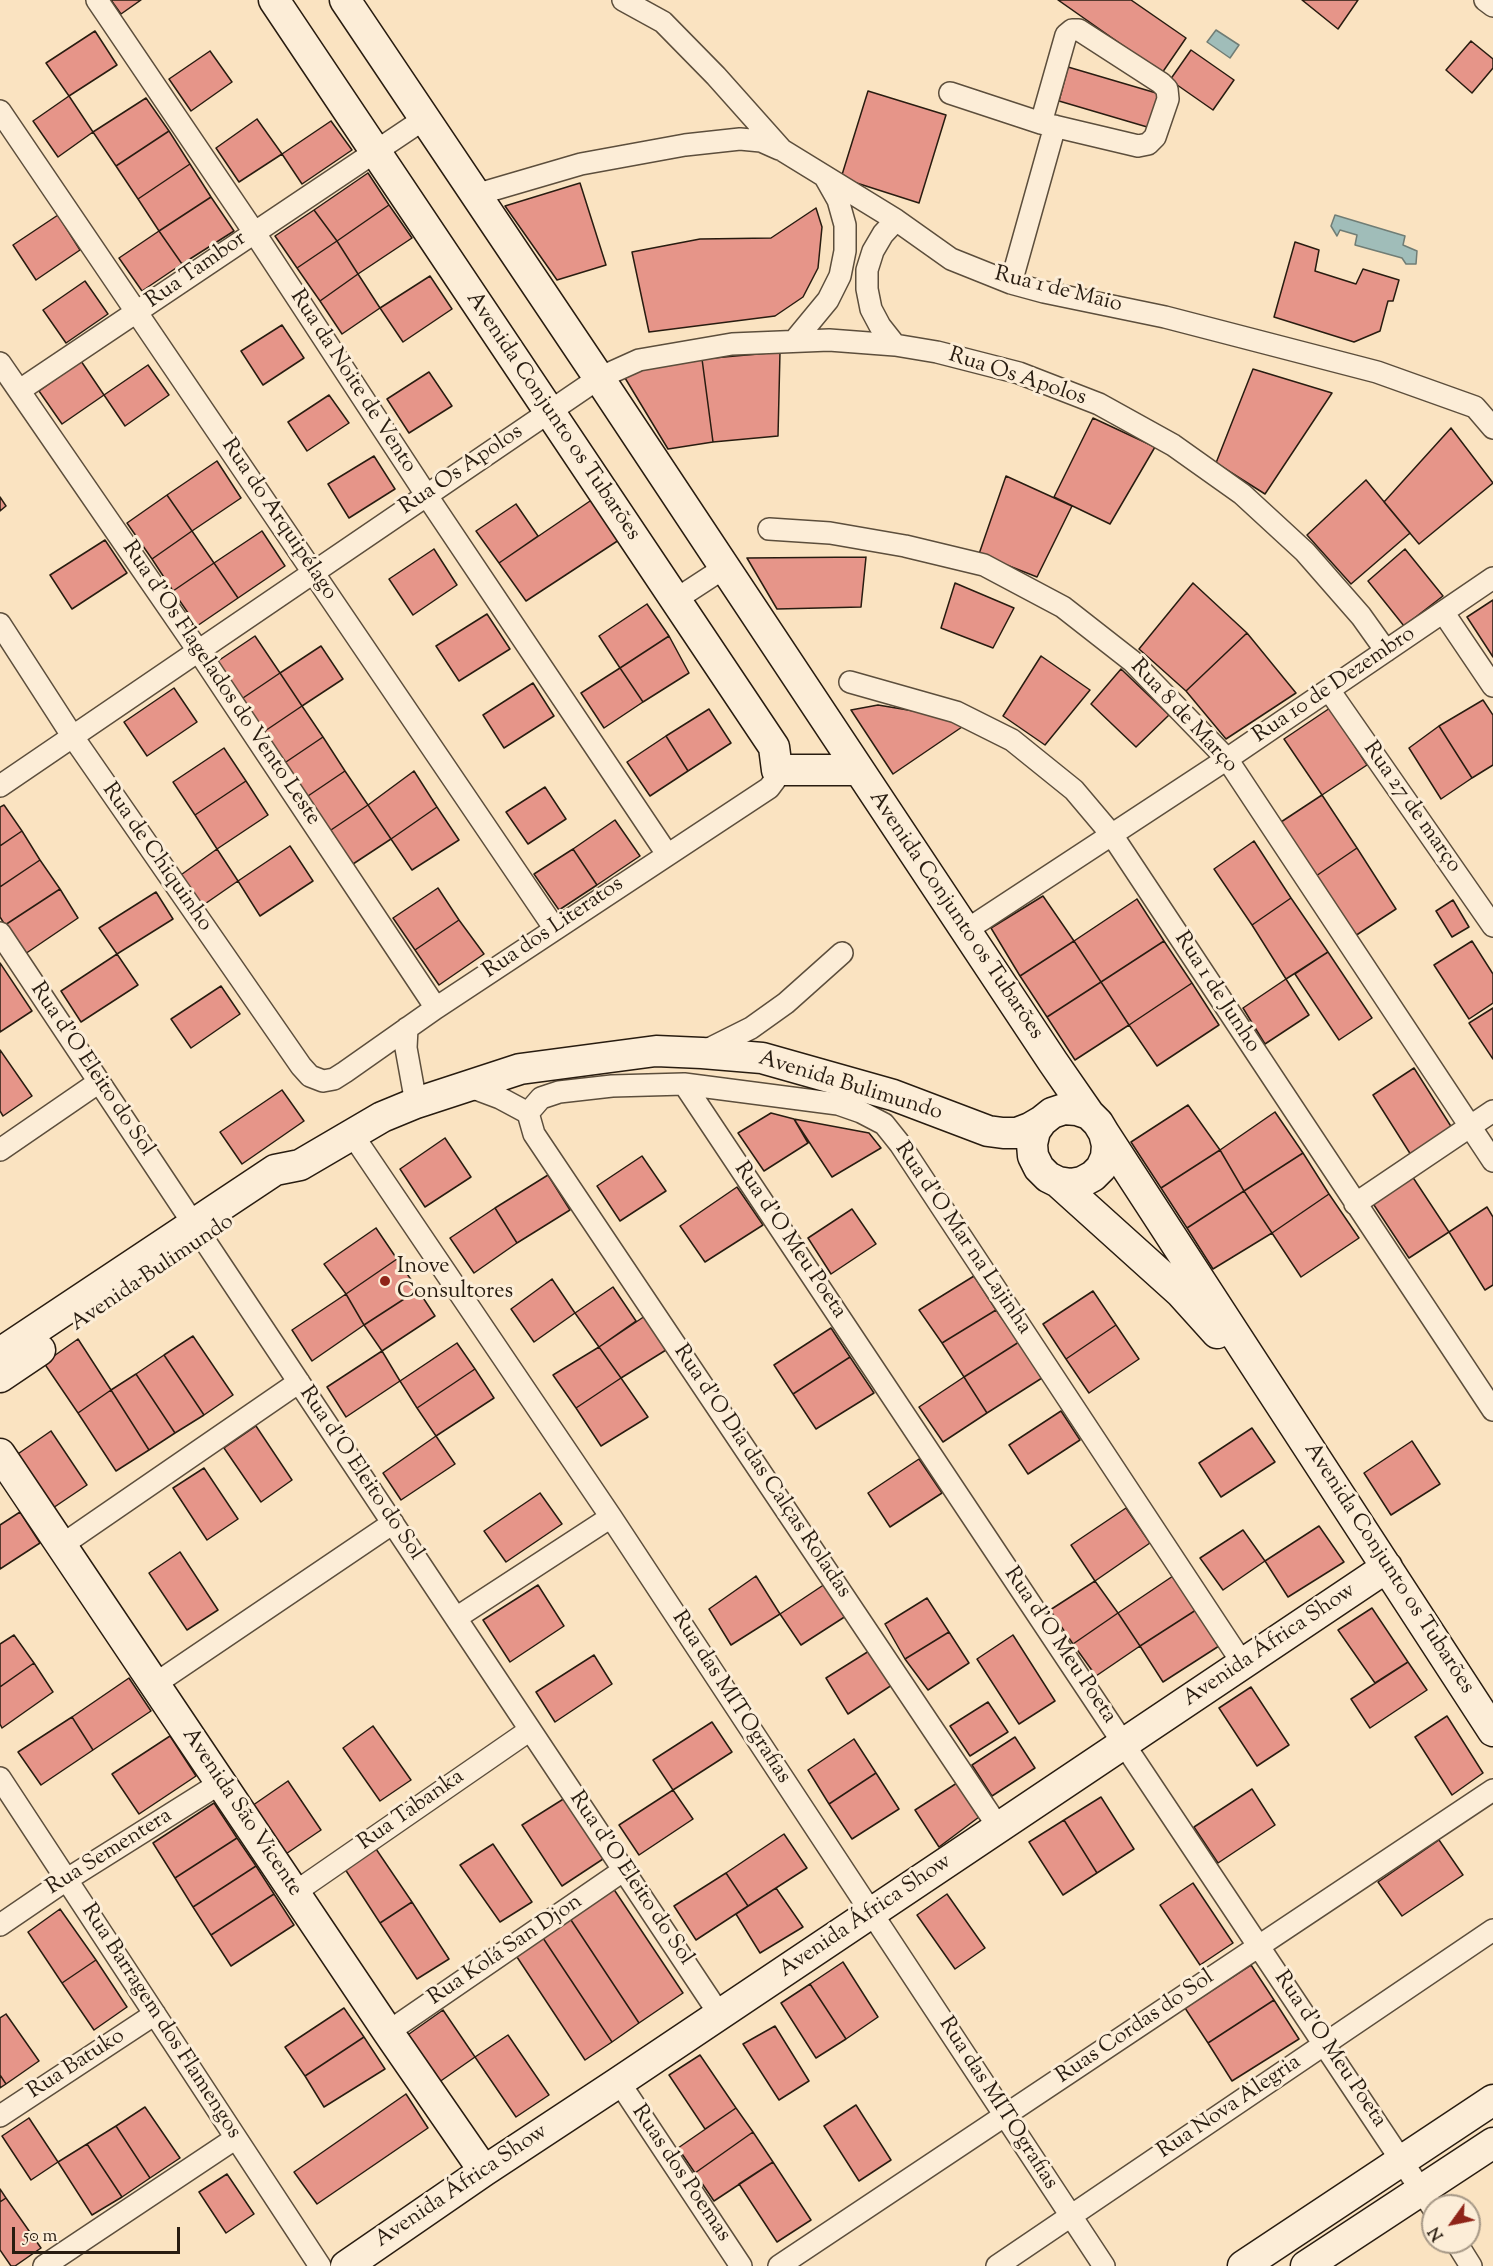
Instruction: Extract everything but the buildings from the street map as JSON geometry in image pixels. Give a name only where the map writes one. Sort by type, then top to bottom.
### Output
[{"type":"street","name":"Rua da Noite de Vento","points":[[97,0],[667,854]]},
{"type":"street","name":"Avenida Conjunto os Tubarões","points":[[274,0],[774,747],[777,770],[858,770]]},
{"type":"street","name":"Avenida Conjunto os Tubarões","points":[[345,0],[599,378],[965,931],[1097,1124],[1493,1731]]},
{"type":"street","name":"Rua 1 de Maio","points":[[623,0],[663,22],[716,76],[782,150],[896,220],[951,259],[1011,283],[1044,292],[1165,317],[1377,372],[1475,407],[1493,428]]},
{"type":"street","points":[[1485,0],[1493,6]]},
{"type":"street","points":[[950,93],[1048,124],[1138,146],[1148,144],[1155,137],[1168,99],[1167,89],[1080,30],[1072,30],[1066,35],[1048,124],[1011,283]]},
{"type":"street","name":"Rua do Arquipélago","points":[[0,111],[555,929]]},
{"type":"street","name":"Rua Tambor","points":[[20,390],[424,119]]},
{"type":"street","points":[[475,195],[581,164],[686,145],[740,139],[761,141],[782,150]]},
{"type":"street","points":[[795,340],[828,300],[840,276],[845,251],[838,200],[825,177]]},
{"type":"street","points":[[895,345],[880,326],[871,309],[867,289],[867,270],[873,251],[883,234],[896,220]]},
{"type":"street","name":"Rua Os Apolos","points":[[0,786],[599,378],[639,360],[732,344],[829,340],[895,345],[979,361],[1060,387],[1099,404],[1173,445],[1242,494],[1298,544],[1334,583],[1386,651]]},
{"type":"street","name":"Rua d'Os Flagelados do Vento Leste","points":[[0,363],[199,651],[436,1008]]},
{"type":"street","name":"Rua 8 de Março","points":[[769,529],[830,533],[905,546],[984,565],[1063,607],[1132,661],[1227,759],[1493,1161]]},
{"type":"street","points":[[675,600],[724,568]]},
{"type":"street","name":"Rua 10 de Dezembro","points":[[965,931],[1227,759],[1493,578]]},
{"type":"street","points":[[1443,612],[1493,686]]},
{"type":"street","name":"Rua de Chiquinho","points":[[0,624],[73,737],[301,1066],[310,1076],[323,1081]]},
{"type":"street","name":"Rua 1 de Junho","points":[[850,682],[956,712],[1012,740],[1074,790],[1112,835],[1493,1410]]},
{"type":"street","name":"Rua 27 de março","points":[[1329,690],[1493,926]]},
{"type":"street","name":"Rua dos Literatos","points":[[323,1081],[334,1079],[436,1008],[769,788],[775,780],[777,770]]},
{"type":"street","name":"Rua d'O Eleito do Sol","points":[[0,934],[720,2015]]},
{"type":"street","points":[[702,1053],[751,1028],[786,1003],[842,953]]},
{"type":"street","points":[[407,1028],[406,1048],[416,1103]]},
{"type":"street","name":"Avenida Bulimundo","points":[[0,1353],[199,1232],[287,1185],[300,1165],[382,1117],[416,1103],[520,1069],[656,1052],[762,1058],[893,1095],[988,1131]]},
{"type":"street","points":[[988,1131],[1017,1133],[1030,1128],[1047,1117],[1064,1109],[1077,1110],[1097,1124],[1107,1144],[1106,1157],[1101,1168],[1082,1182],[1071,1184],[1048,1175],[1033,1156],[1032,1144],[1035,1131],[1047,1117],[1057,1088],[1053,1062]]},
{"type":"street","points":[[0,1150],[99,1082]]},
{"type":"street","name":"Rua d'O Mar na Lajinha","points":[[528,1113],[541,1098],[559,1092],[612,1086],[684,1084],[838,1104],[861,1112],[884,1124],[1243,1664]]},
{"type":"street","name":"Rua d'O Meu Poeta","points":[[684,1084],[1424,2194]]},
{"type":"street","points":[[468,1086],[500,1098],[528,1113]]},
{"type":"street","points":[[1355,1204],[1493,1111]]},
{"type":"street","name":"Rua d'O Dia das Calças Roladas","points":[[528,1113],[534,1134],[999,1828]]},
{"type":"street","points":[[988,1131],[1048,1175],[1180,1292],[1283,1407]]},
{"type":"street","name":"Rua das MITOgrafias","points":[[352,1134],[611,1517],[1104,2266]]},
{"type":"street","name":"Avenida Bulimundo","points":[[0,1377],[199,1232]]},
{"type":"street","points":[[62,1545],[299,1382]]},
{"type":"street","name":"Avenida São Vicente","points":[[0,1454],[222,1782],[294,1893],[484,2171]]},
{"type":"street","points":[[456,1618],[611,1517]]},
{"type":"street","points":[[155,1684],[393,1523]]},
{"type":"street","name":"Avenida África Show","points":[[346,2266],[484,2171],[1387,1568]]},
{"type":"street","name":"Rua Tabanka","points":[[294,1893],[530,1730]]},
{"type":"street","name":"Rua Barragem dos Flamengos","points":[[0,1778],[320,2266]]},
{"type":"street","name":"Rua Sementera","points":[[0,1925],[66,1880],[222,1782]]},
{"type":"street","name":"Ruas Cordas do Sol","points":[[779,2266],[1493,1790]]},
{"type":"street","name":"Rua Kolá San Djon","points":[[388,2032],[624,1870]]},
{"type":"street","name":"Rua Nova Alegria","points":[[997,2266],[1493,1930]]},
{"type":"street","name":"Rua Batuko","points":[[0,2116],[154,2014]]},
{"type":"street","name":"Ruas dos Poemas","points":[[619,2082],[741,2266]]},
{"type":"street","points":[[1243,2266],[1493,2100]]},
{"type":"street","points":[[44,2266],[236,2138]]},
{"type":"street","points":[[1432,2194],[1493,2143]]},
{"type":"street","points":[[1306,2266],[1421,2201]]},
{"type":"water","points":[[1216,30],[1239,45],[1230,58],[1207,42]]},
{"type":"water","points":[[1335,215],[1405,236],[1403,245],[1417,251],[1416,264],[1406,264],[1402,258],[1355,245],[1357,235],[1340,230],[1337,236],[1331,226]]},
{"type":"place","name":"Inove Consultores","points":[[385,1281]]}]
